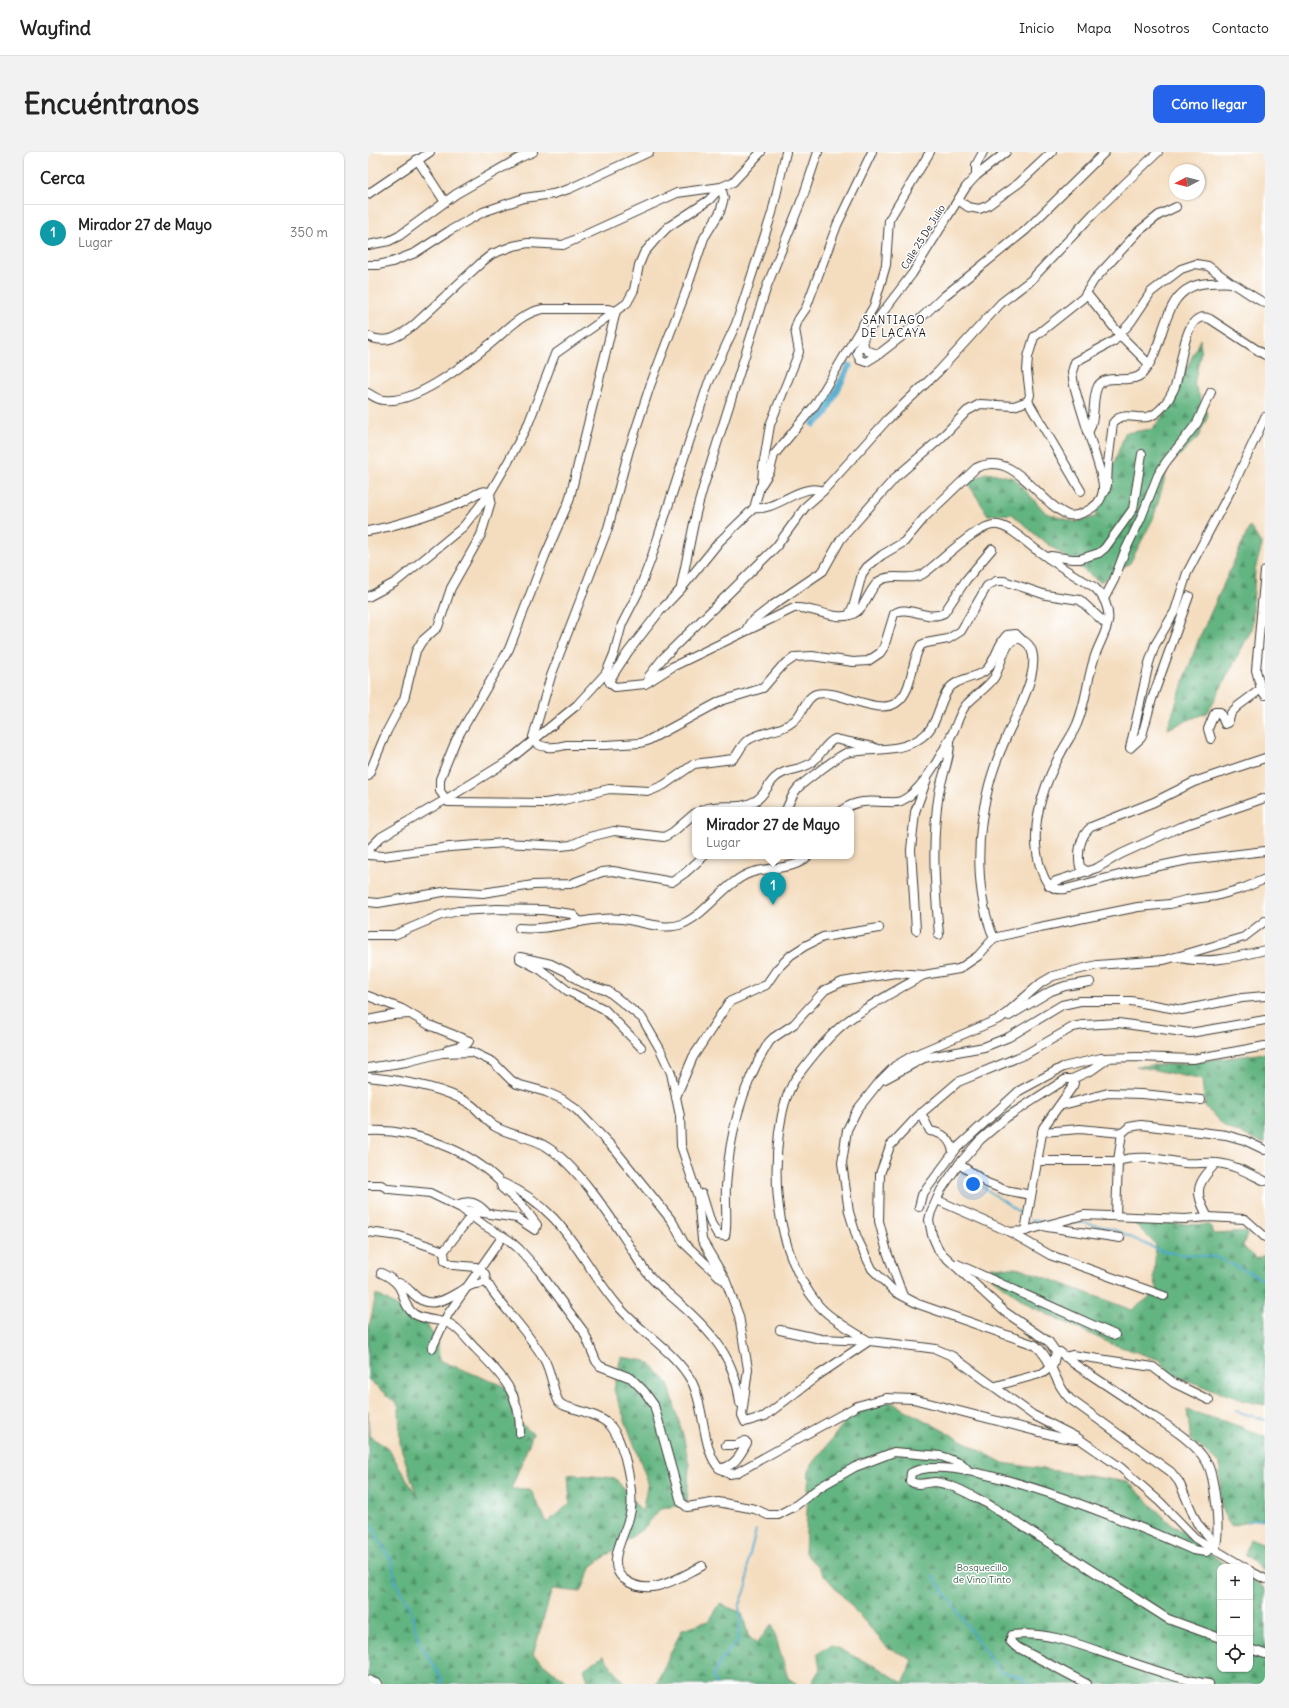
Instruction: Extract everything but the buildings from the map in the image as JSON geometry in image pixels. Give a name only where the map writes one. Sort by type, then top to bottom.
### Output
[{"type":"street","points":[[368,194],[417,159],[430,152]]},
{"type":"street","points":[[368,245],[389,241],[399,236],[445,202],[511,162],[533,152]]},
{"type":"street","points":[[368,265],[378,265],[392,262],[415,253],[449,230],[482,212],[524,198],[553,194],[569,189],[649,152]]},
{"type":"street","points":[[368,336],[375,340],[386,341],[400,335],[413,326],[492,254],[513,246],[528,243],[563,245],[677,193],[721,187],[733,182],[761,152]]},
{"type":"street","points":[[368,850],[381,837],[508,761],[577,705],[606,672],[614,654],[622,624],[638,593],[651,559],[708,384],[736,324],[772,213],[786,152]]},
{"type":"street","points":[[682,589],[694,520],[703,488],[767,286],[804,194],[818,152]]},
{"type":"street","points":[[609,681],[628,652],[660,611],[682,589],[719,542],[754,508],[762,482],[770,425],[798,352],[795,329],[798,320],[806,308],[837,225],[872,152]]},
{"type":"street","points":[[762,482],[770,471],[774,455],[815,405],[870,320],[886,265],[889,220],[930,152]]},
{"type":"street","points":[[976,176],[976,165],[983,152]]},
{"type":"street","name":"Calle 25 De Julio","points":[[863,338],[870,320],[912,274],[966,187],[976,176],[1006,152]]},
{"type":"street","points":[[958,200],[968,207],[979,209],[988,206],[1018,184],[1052,152]]},
{"type":"street","points":[[863,338],[857,353],[860,360],[867,361],[879,354],[901,337],[943,297],[1026,230],[1105,152]]},
{"type":"street","points":[[648,682],[650,676],[663,658],[764,560],[776,547],[806,506],[823,491],[887,420],[938,372],[1001,303],[1031,280],[1094,213],[1158,152]]},
{"type":"street","points":[[417,159],[445,202]]},
{"type":"street","points":[[368,597],[396,582],[419,561],[451,539],[463,527],[490,493],[528,422],[555,354],[627,303],[634,290],[639,265],[644,253],[668,227],[709,200],[721,187]]},
{"type":"street","points":[[534,740],[534,734],[551,676],[608,528],[629,450],[650,386],[686,294],[704,238],[720,212],[724,198],[721,187]]},
{"type":"street","points":[[1082,491],[1028,401],[1030,395],[1027,365],[1034,337],[1087,294],[1094,280],[1139,231],[1159,216],[1176,207]]},
{"type":"street","points":[[1103,495],[1100,474],[1074,385],[1072,367],[1079,359],[1109,345],[1120,335],[1151,292],[1168,277],[1184,268],[1196,264],[1208,266],[1233,284],[1265,303]]},
{"type":"street","points":[[1088,433],[1094,423],[1096,392],[1098,385],[1102,381],[1110,379],[1132,380],[1143,373],[1149,364],[1170,309],[1184,292],[1197,284],[1233,284]]},
{"type":"street","points":[[1087,294],[1120,335],[1149,364]]},
{"type":"street","points":[[368,393],[378,399],[394,400],[433,386],[489,345],[514,324],[535,310],[607,309],[616,311]]},
{"type":"street","points":[[616,311],[569,501],[545,556],[509,649],[456,740],[440,779],[440,791],[445,800],[448,802],[533,803],[564,800],[609,789],[650,791],[658,788],[694,764],[733,759],[748,740],[778,730],[793,721],[808,700],[815,695],[829,694],[861,703],[879,705],[895,704],[900,699],[908,684],[922,645],[926,642],[948,639],[961,631],[987,586],[996,580],[1004,581],[1046,595],[1080,600],[1107,625]]},
{"type":"street","points":[[849,616],[862,574],[867,567],[882,555],[904,542],[938,505],[976,468],[984,464],[997,465],[1015,471],[1059,510],[1072,516],[1081,514],[1095,506],[1103,495],[1107,486],[1113,423],[1116,419],[1123,416],[1148,417],[1154,414],[1169,399],[1178,380],[1187,334],[1190,326],[1196,318],[1210,318],[1265,355]]},
{"type":"street","points":[[863,338],[866,350],[872,354],[879,354]]},
{"type":"street","points":[[1104,599],[1114,580],[1158,475],[1166,462],[1197,423],[1211,392]]},
{"type":"street","points":[[746,631],[750,623],[773,605],[823,571],[841,539],[896,477],[940,439],[967,412],[980,404],[1014,406],[1028,401]]},
{"type":"street","points":[[1189,596],[1152,700],[1141,738],[1130,748],[1149,663],[1155,646],[1175,611],[1187,572],[1233,486],[1265,417]]},
{"type":"street","points":[[1048,558],[1052,556],[1072,560],[1080,559],[1099,553],[1106,548],[1133,508],[1142,454]]},
{"type":"street","points":[[754,508],[761,508],[815,489],[823,491]]},
{"type":"street","points":[[368,531],[436,513],[480,492],[485,491],[490,493]]},
{"type":"street","points":[[368,776],[404,699],[416,651],[422,641],[440,622],[450,588],[481,535],[491,501],[490,493]]},
{"type":"street","points":[[606,672],[612,685],[619,688],[641,686],[672,667],[794,608],[807,608],[834,615],[849,616],[861,607],[881,580],[894,577],[920,575],[951,550],[986,526],[998,525],[1004,527],[1048,558],[1094,587],[1104,599],[1108,608],[1107,625],[1094,658],[1077,724],[1052,770],[1041,802],[1036,829],[1037,858],[1044,878],[1049,886],[1055,889],[1066,889],[1130,872],[1188,860],[1265,851]]},
{"type":"street","points":[[534,740],[541,745],[556,748],[566,745],[640,743],[721,701],[763,688],[782,666],[795,657],[812,656],[853,662],[868,661],[880,653],[884,647],[894,614],[906,610],[930,617],[944,613],[966,580],[992,549]]},
{"type":"street","points":[[1211,739],[1208,729],[1215,712],[1220,712],[1225,724],[1228,723],[1231,713],[1238,706],[1264,694],[1256,670],[1256,659],[1265,571]]},
{"type":"street","points":[[787,807],[793,795],[801,785],[839,757],[849,753],[878,751],[910,745],[923,737],[934,722],[945,695],[952,685],[987,669],[1001,642],[1007,635],[1016,634],[1030,644],[1034,656],[1030,682],[1023,703],[998,756],[988,790],[981,836],[980,868],[983,892],[988,922],[994,938]]},
{"type":"street","points":[[848,807],[858,802],[899,802],[921,784],[950,738],[965,706],[995,677],[1008,645],[1014,640],[1021,639]]},
{"type":"street","points":[[939,935],[934,880],[934,838],[939,792],[950,750],[950,738]]},
{"type":"street","points":[[711,807],[717,805],[728,806],[751,804],[764,793],[777,776],[810,764],[825,749],[830,741],[835,739],[873,747],[878,751]]},
{"type":"street","points":[[1088,872],[1080,867],[1079,850],[1084,832],[1090,827],[1154,802],[1194,782],[1265,758]]},
{"type":"street","points":[[916,930],[912,850],[915,812],[929,773]]},
{"type":"street","points":[[1049,886],[1056,881],[1088,872],[1125,852],[1180,827],[1265,798]]},
{"type":"street","points":[[368,854],[383,856],[450,846],[505,843],[560,846],[571,845],[589,837],[614,832],[664,837],[673,832],[692,816]]},
{"type":"street","points":[[368,902],[378,903],[449,891],[483,893],[533,885],[570,884],[602,872],[613,871],[672,882],[701,859]]},
{"type":"street","points":[[519,928],[546,928],[580,922],[621,919],[664,926],[680,924],[692,918],[745,875],[755,871],[793,864],[804,859]]},
{"type":"street","points":[[680,1136],[683,1137],[700,1184],[711,1223],[718,1235],[725,1236],[726,1188],[732,1135],[743,1097],[772,1038],[794,1024],[819,995],[834,985],[895,974],[924,975],[959,969],[978,956],[994,938],[1035,928],[1138,908],[1216,896],[1244,888],[1265,879]]},
{"type":"street","points":[[368,935],[394,935],[441,915],[497,909],[543,910],[572,914],[580,922]]},
{"type":"street","points":[[1001,1018],[1041,983],[1063,973],[1097,964],[1164,960],[1176,957],[1240,939],[1265,921]]},
{"type":"street","points":[[676,1098],[693,1057],[728,1002],[766,984],[791,955],[823,937],[879,928]]},
{"type":"street","points":[[1176,957],[1189,961],[1202,961],[1265,950]]},
{"type":"street","points":[[641,1047],[604,1008],[568,991],[541,970],[520,959],[520,957],[559,968],[582,983],[608,992],[636,1012],[646,1024],[660,1049],[671,1073],[680,1116],[680,1136],[686,1164],[698,1197],[702,1240],[725,1279],[737,1308],[747,1358],[748,1374],[742,1415]]},
{"type":"street","points":[[869,1341],[854,1333],[816,1304],[793,1263],[777,1207],[776,1159],[780,1123],[786,1097],[795,1079],[819,1050],[845,1023],[880,1000],[924,975]]},
{"type":"street","points":[[1090,982],[1065,986],[1051,991],[1019,1011],[902,1061],[888,1072],[857,1110],[848,1126],[844,1142],[842,1163],[849,1212],[861,1250],[876,1275],[895,1292],[918,1304],[1035,1345],[1044,1354],[1058,1386],[1070,1399],[1159,1462],[1175,1476],[1197,1523],[1210,1538],[1214,1548]]},
{"type":"street","points":[[368,996],[386,1002],[429,1024],[468,1041],[467,1044],[438,1051],[438,1054]]},
{"type":"street","points":[[880,1082],[924,1058],[984,1047],[1009,1037],[1044,1015],[1068,1004],[1098,1000],[1131,1001],[1182,1010],[1242,998],[1265,996]]},
{"type":"street","points":[[368,1020],[393,1015],[410,1014]]},
{"type":"street","points":[[903,1296],[887,1252],[879,1221],[880,1174],[890,1146],[921,1113],[958,1082],[1026,1054],[1073,1027],[1100,1023],[1118,1023],[1190,1033],[1265,1020]]},
{"type":"street","points":[[919,1207],[922,1196],[953,1152],[1019,1091],[1063,1067],[1090,1060],[1111,1057],[1194,1059],[1265,1046]]},
{"type":"street","points":[[368,1068],[406,1062],[438,1054],[472,1052],[493,1062],[517,1084],[546,1092],[562,1099],[577,1110],[615,1150],[672,1222],[684,1243],[720,1278],[725,1279]]},
{"type":"street","points":[[1111,1057],[1092,1070],[1072,1079],[1066,1079],[1006,1117],[980,1140],[948,1178],[931,1212],[930,1227],[939,1251],[1005,1312],[1049,1342],[1056,1352],[1060,1352],[1176,1432],[1202,1455],[1211,1472],[1214,1488],[1218,1531],[1216,1545],[1214,1548],[1206,1552],[1193,1550],[1060,1496],[969,1470],[935,1466],[914,1471],[911,1473],[910,1478],[912,1483],[935,1482],[956,1489],[988,1504],[1168,1619],[1217,1637]]},
{"type":"street","points":[[368,1077],[436,1090],[456,1096],[471,1105],[493,1125],[530,1138],[547,1147],[560,1157],[585,1184],[625,1238],[649,1276],[696,1319],[719,1344],[734,1373],[742,1415],[745,1422],[765,1416],[820,1374],[869,1341]]},
{"type":"street","points":[[1025,1230],[1043,1128],[1074,1085],[1072,1079]]},
{"type":"street","points":[[1059,1106],[1108,1093],[1142,1094],[1201,1100]]},
{"type":"street","points":[[921,1113],[930,1131],[941,1133],[952,1144],[953,1152]]},
{"type":"street","points":[[1116,1216],[1118,1161],[1122,1133],[1129,1127],[1141,1125],[1226,1135],[1244,1140],[1265,1150]]},
{"type":"street","points":[[1042,1132],[1080,1129],[1122,1133]]},
{"type":"street","points":[[368,1131],[404,1134],[439,1142],[477,1163],[502,1184],[528,1195],[556,1219],[618,1306],[632,1321],[670,1354],[690,1379],[699,1398],[710,1455],[718,1468],[729,1474],[736,1474],[857,1406],[886,1398],[913,1399],[1059,1437],[1078,1438]]},
{"type":"street","points":[[1037,1161],[1118,1161],[1130,1157],[1141,1157],[1186,1163],[1216,1163],[1265,1181]]},
{"type":"street","points":[[1208,1217],[1198,1198],[1198,1189],[1207,1173],[1216,1163]]},
{"type":"street","points":[[959,1164],[987,1183],[1005,1190],[1031,1195]]},
{"type":"street","points":[[461,1208],[464,1202],[473,1202],[487,1213],[517,1218],[532,1229],[537,1228],[522,1205],[502,1188],[502,1184]]},
{"type":"street","points":[[368,1185],[381,1185],[388,1189],[430,1192],[461,1208],[503,1236],[519,1249],[539,1270],[584,1332],[596,1361],[600,1366],[631,1378],[644,1391],[654,1405],[681,1502],[687,1507],[718,1502],[755,1510],[768,1515],[778,1515],[795,1506],[820,1487],[855,1467],[894,1452],[941,1456],[962,1464],[969,1470]]},
{"type":"street","points":[[937,1200],[1010,1232],[1050,1254],[1164,1296]]},
{"type":"street","points":[[1010,1232],[1043,1226],[1084,1215],[1185,1219],[1208,1217],[1245,1219],[1265,1237]]},
{"type":"street","points":[[471,1216],[444,1251],[444,1258],[448,1263],[471,1266],[480,1269],[485,1274],[486,1281],[544,1359],[552,1377],[560,1402],[566,1406],[601,1418],[608,1423],[617,1434],[625,1460],[632,1507],[630,1520],[615,1558],[615,1566],[618,1573],[624,1580],[636,1586],[650,1589],[658,1587],[702,1566]]},
{"type":"street","points":[[1043,1226],[1120,1238]]},
{"type":"street","points":[[368,1232],[399,1236],[444,1251]]},
{"type":"street","points":[[432,1348],[444,1322],[503,1236]]},
{"type":"street","points":[[950,1262],[1115,1335]]},
{"type":"street","points":[[381,1273],[402,1284],[422,1300],[430,1302],[443,1301],[472,1285],[483,1284],[486,1281]]},
{"type":"street","points":[[398,1283],[408,1307],[413,1312],[419,1316],[444,1322],[452,1326],[490,1361],[502,1376],[517,1404],[520,1433]]},
{"type":"street","points":[[780,1330],[821,1339],[869,1341],[936,1349],[952,1356],[996,1386],[1033,1415],[1078,1438],[1130,1474],[1195,1538],[1239,1564]]},
{"type":"street","points":[[996,1386],[1039,1376],[1051,1368],[1056,1352]]},
{"type":"street","points":[[1066,1357],[1072,1355],[1153,1367],[1174,1383],[1209,1400]]},
{"type":"street","points":[[718,1468],[728,1467],[733,1464],[747,1443],[744,1441],[736,1445],[726,1445]]},
{"type":"street","points":[[1253,1573],[1265,1580]]},
{"type":"street","points":[[1087,1684],[1015,1646],[1010,1641],[1012,1635],[1025,1633],[1070,1641],[1186,1680],[1209,1684]]},
{"type":"street","points":[[1253,1650],[1265,1654]]},
{"type":"street","points":[[368,1680],[378,1684]]},
{"type":"green space","points":[[1200,339],[1201,351],[1194,384],[1208,416],[1198,437],[1168,467],[1153,519],[1130,563],[1100,582],[1037,536],[1012,514],[988,515],[968,483],[987,472],[1014,478],[1046,513],[1075,522],[1095,517],[1125,433],[1152,429],[1169,409]]},
{"type":"green space","points":[[1250,526],[1262,545],[1255,570],[1252,629],[1208,712],[1167,729],[1198,641]]},
{"type":"green space","points":[[1265,1053],[1265,1143],[1225,1127],[1205,1107],[1202,1080],[1136,1066],[1181,1064]]},
{"type":"green space","points":[[1133,1222],[1210,1225],[1213,1234],[1248,1232],[1243,1246],[1256,1259],[1265,1255],[1265,1405],[1245,1401],[1172,1375],[1160,1360],[1112,1344],[1032,1307],[992,1278],[992,1266],[1023,1269],[1132,1310],[1158,1291],[1154,1278],[1156,1245]]},
{"type":"green space","points":[[376,1294],[424,1322],[438,1341],[439,1360],[518,1392],[514,1417],[533,1434],[511,1489],[530,1489],[547,1523],[570,1503],[568,1474],[615,1478],[642,1512],[648,1482],[614,1390],[621,1357],[647,1361],[668,1383],[684,1439],[689,1465],[687,1505],[661,1508],[644,1528],[592,1566],[581,1592],[552,1589],[533,1655],[569,1684],[368,1684],[368,1411],[369,1436],[388,1448],[417,1496],[400,1445],[399,1406],[368,1379],[368,1332]]},
{"type":"green space","name":"Bosquecillo de Vino Tinto","points":[[889,1401],[1003,1463],[1128,1482],[1167,1520],[1224,1564],[1217,1564],[1217,1672],[1253,1672],[1253,1580],[1265,1589],[1265,1684],[811,1684],[820,1669],[817,1653],[831,1645],[882,1670],[903,1683],[913,1660],[887,1647],[805,1553],[809,1469],[850,1415]]},
{"type":"green space","points":[[1187,1410],[1239,1426],[1265,1437],[1265,1518],[1231,1526],[1227,1520],[1222,1505],[1220,1463],[1191,1440]]},
{"type":"green space","points":[[1250,1539],[1265,1545],[1265,1573],[1245,1554]]},
{"type":"green space","points":[[720,1604],[742,1613],[748,1635],[756,1644],[772,1624],[788,1678],[797,1684],[656,1684],[682,1629],[709,1621]]},
{"type":"green space","points":[[603,1656],[626,1684],[589,1684],[584,1669]]},
{"type":"waterway","points":[[814,424],[825,414],[849,366]]},
{"type":"waterway","points":[[959,1170],[1023,1215]]},
{"type":"waterway","points":[[1030,1220],[1047,1222]]},
{"type":"waterway","points":[[1075,1223],[1086,1223],[1115,1230],[1161,1251],[1216,1257],[1265,1280]]},
{"type":"waterway","points":[[1236,1411],[1265,1420]]},
{"type":"waterway","points":[[368,1491],[368,1501]]},
{"type":"waterway","points":[[368,1519],[392,1562],[396,1584],[410,1607],[418,1639],[441,1678],[441,1684]]},
{"type":"waterway","points":[[1248,1521],[1265,1519]]},
{"type":"waterway","points":[[716,1684],[713,1676],[723,1657],[737,1642],[741,1620],[739,1607],[747,1586],[748,1562],[756,1530]]},
{"type":"waterway","points":[[933,1576],[999,1671],[1023,1678],[1026,1684]]},
{"type":"place","name":"Mirador 27 de Mayo","points":[[773,905]]},
{"type":"district","name":"SANTIAGO DE LACAYA","points":[[894,326]]}]
